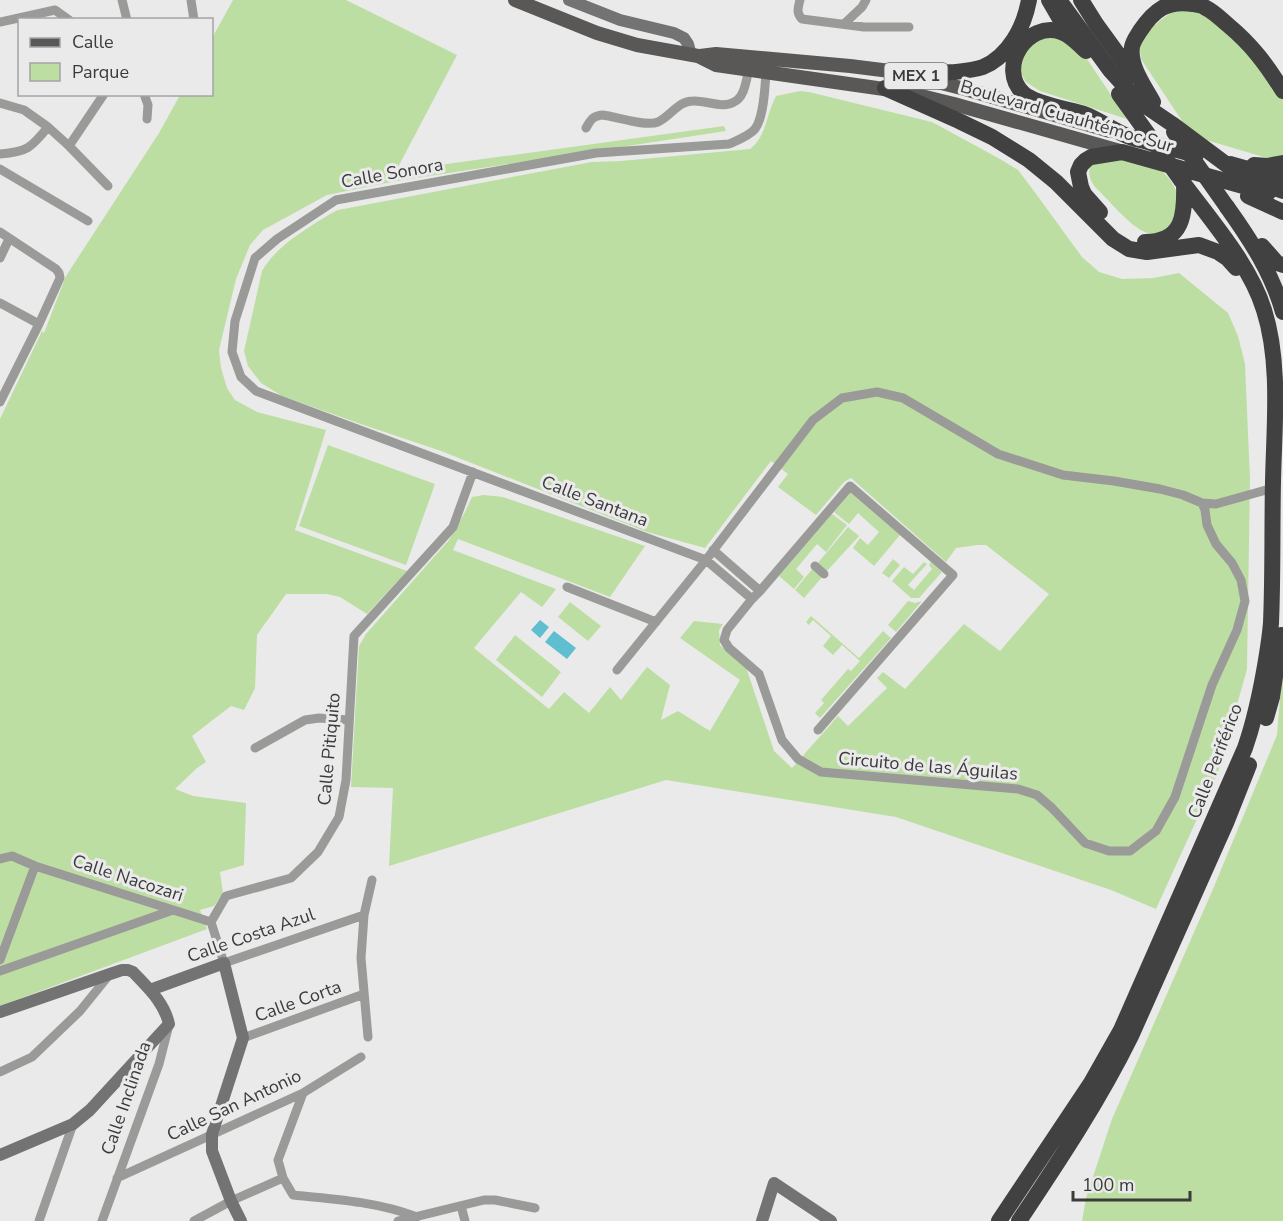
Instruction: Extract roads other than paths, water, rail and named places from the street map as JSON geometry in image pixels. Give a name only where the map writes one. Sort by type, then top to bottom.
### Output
[{"type":"highway","points":[[918,76],[976,69],[995,60],[1017,35],[1026,16],[1029,0]]},
{"type":"highway","points":[[1049,0],[1060,19],[1086,51]]},
{"type":"highway","points":[[1059,0],[1110,70],[1131,93],[1235,171],[1254,181],[1283,191]]},
{"type":"highway","points":[[1070,0],[1096,40],[1117,66],[1146,95],[1240,162],[1260,173],[1283,181]]},
{"type":"highway","points":[[1081,0],[1154,102]]},
{"type":"highway","points":[[1283,70],[1264,43],[1245,25],[1206,2],[1181,1],[1167,4],[1157,10],[1148,19],[1132,47],[1133,59],[1139,76],[1170,127],[1246,233],[1267,271],[1283,312]]},
{"type":"highway","points":[[1206,2],[1251,46],[1283,92]]},
{"type":"highway","points":[[1086,51],[1072,37],[1062,32],[1053,30],[1035,33],[1016,53],[1014,69],[1018,85],[1022,92],[1038,101],[1086,115],[1125,144]]},
{"type":"highway","name":"Calle Periférico","points":[[999,1221],[1091,1083],[1121,1030],[1245,748],[1260,696],[1271,626],[1275,407],[1272,350],[1264,309],[1233,250],[1086,51]]},
{"type":"highway","points":[[885,88],[941,112],[992,137],[1022,155],[1056,182],[1113,239],[1129,249],[1147,252],[1199,245],[1227,258],[1256,291]]},
{"type":"highway","points":[[1125,144],[1090,157],[1081,165],[1078,172],[1084,194],[1119,231],[1131,239],[1149,242],[1173,234],[1179,227],[1184,212],[1183,182]]},
{"type":"highway","name":"Boulevard Cuauhtémoc Sur","points":[[1125,144],[1218,161],[1283,181]]},
{"type":"highway","name":"Boulevard Cuauhtémoc Sur","points":[[1125,144],[1283,198]]},
{"type":"highway","points":[[1218,161],[1267,166],[1283,163]]},
{"type":"highway","points":[[1225,180],[1251,198],[1283,212]]},
{"type":"highway","points":[[1246,233],[1283,266]]},
{"type":"highway","name":"Calle Periférico","points":[[1018,1221],[1073,1140],[1117,1064],[1226,823],[1272,697],[1282,629],[1283,588]]},
{"type":"main road","name":"Boulevard Cuauhtémoc Sur","points":[[515,0],[597,33],[637,45],[695,55],[716,54],[830,64],[918,76],[1125,144]]},
{"type":"main road","name":"Boulevard Cuauhtémoc Sur","points":[[695,55],[716,65],[885,88],[1125,144]]},
{"type":"street","points":[[122,0],[126,18]]},
{"type":"street","points":[[191,0],[194,18]]},
{"type":"street","points":[[568,0],[620,20],[674,33],[684,38],[695,55]]},
{"type":"street","points":[[800,0],[798,10],[802,19],[864,27],[909,27]]},
{"type":"street","points":[[844,24],[866,0]]},
{"type":"street","points":[[0,22],[56,5],[67,18]]},
{"type":"street","points":[[586,128],[591,118],[596,116],[603,115],[651,124],[664,118],[685,102],[693,100],[727,104],[734,102],[741,96],[749,69]]},
{"type":"street","name":"Calle Sonora","points":[[473,472],[256,391],[241,377],[232,352],[236,321],[255,258],[277,239],[336,200],[596,153],[729,144],[755,129],[763,106],[766,72]]},
{"type":"street","points":[[69,146],[103,96]]},
{"type":"street","points":[[145,96],[148,105],[147,119]]},
{"type":"street","points":[[0,104],[24,110],[48,127],[108,186]]},
{"type":"street","points":[[0,154],[24,149],[34,144],[48,127]]},
{"type":"street","points":[[0,169],[88,221]]},
{"type":"street","points":[[0,232],[56,269],[60,278],[0,402]]},
{"type":"street","points":[[0,258],[9,238]]},
{"type":"street","points":[[0,303],[39,324]]},
{"type":"street","points":[[617,670],[813,420],[842,398],[877,392],[903,398],[998,454],[1063,475],[1160,489],[1202,503],[1216,504],[1273,488]]},
{"type":"street","name":"Calle Santana","points":[[473,472],[705,560],[752,599]]},
{"type":"street","name":"Calle Pitiquito","points":[[211,922],[226,896],[291,878],[318,852],[339,817],[345,780],[354,636],[453,527],[473,472]]},
{"type":"street","points":[[752,599],[850,486],[953,575],[818,730]]},
{"type":"street","name":"Circuito de las Águilas","points":[[752,599],[727,630],[724,640],[729,648],[759,674],[782,740],[798,759],[821,772],[1018,789],[1037,795],[1085,843],[1109,851],[1130,851],[1156,831],[1175,797],[1212,685],[1237,630],[1245,601],[1241,580],[1232,563],[1216,544],[1207,525],[1202,503]]},
{"type":"street","points":[[713,550],[760,591]]},
{"type":"street","points":[[815,566],[824,574]]},
{"type":"street","points":[[567,587],[656,622]]},
{"type":"street","points":[[255,748],[305,720],[319,718],[349,720]]},
{"type":"street","name":"Calle Nacozari","points":[[0,859],[12,856],[35,866],[211,922]]},
{"type":"street","points":[[0,960],[35,866]]},
{"type":"street","points":[[368,1036],[361,958],[364,915],[372,880]]},
{"type":"street","points":[[0,971],[173,910]]},
{"type":"street","name":"Calle Costa Azul","points":[[150,990],[364,915]]},
{"type":"street","points":[[211,922],[243,1038],[212,1134],[212,1151],[241,1221]]},
{"type":"street","name":"Calle Inclinada","points":[[102,1221],[159,1064],[169,1024],[166,1012],[133,972],[128,970],[116,972]]},
{"type":"street","points":[[0,1012],[116,972]]},
{"type":"street","points":[[0,1072],[32,1058],[116,972]]},
{"type":"street","name":"Calle Corta","points":[[243,1038],[364,994]]},
{"type":"street","points":[[0,1155],[73,1124],[90,1110],[169,1024]]},
{"type":"street","name":"Calle San Antonio","points":[[117,1178],[303,1093],[361,1057]]},
{"type":"street","points":[[303,1093],[278,1160],[283,1178],[293,1195],[364,1203],[399,1210],[417,1217]]},
{"type":"street","points":[[39,1221],[73,1124]]},
{"type":"street","points":[[194,1221],[231,1201],[283,1178]]},
{"type":"street","points":[[762,1221],[774,1183],[831,1221]]},
{"type":"street","points":[[398,1221],[484,1200],[535,1208]]},
{"type":"street","points":[[461,1206],[465,1221]]},
{"type":"water","points":[[540,620],[549,627],[540,638],[531,630]]},
{"type":"water","points":[[554,631],[576,648],[567,659],[545,642]]}]
